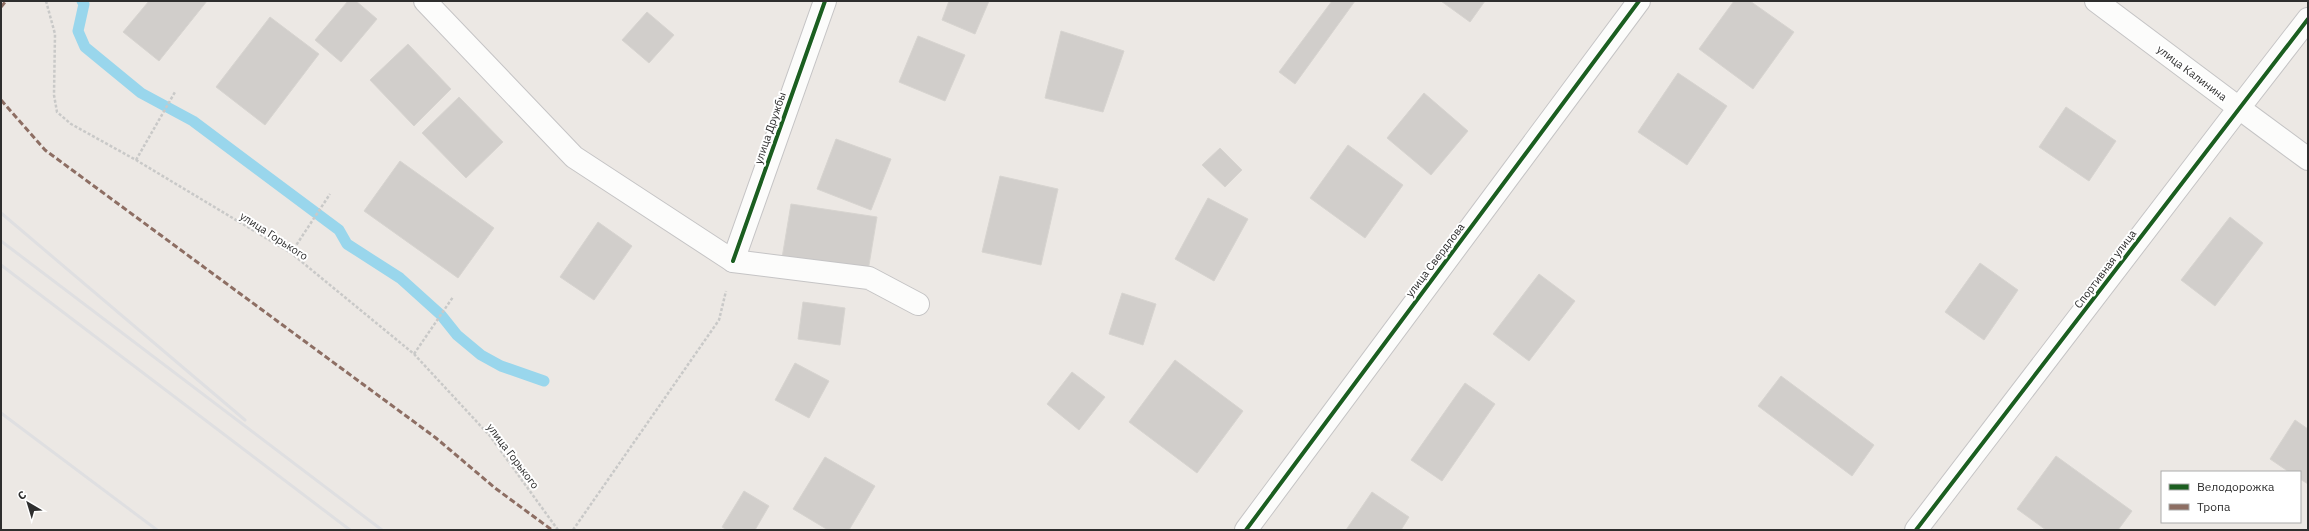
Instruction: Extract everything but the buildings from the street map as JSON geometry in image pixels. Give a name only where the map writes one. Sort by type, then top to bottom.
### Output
[{"type":"street","points":[[424,1],[574,157],[733,261],[869,278],[918,304]]},
{"type":"street","name":"улица Дружбы","points":[[733,261],[824,1]]},
{"type":"street","name":"улица Свердлова","points":[[1246,530],[1639,1]]},
{"type":"street","name":"улица Калинина","points":[[2096,1],[2308,159]]},
{"type":"street","name":"Спортивная улица","points":[[1916,530],[2308,19]]},
{"type":"path","points":[[136,160],[175,92]]},
{"type":"path","points":[[291,253],[330,194]]},
{"type":"path","points":[[573,530],[719,320],[733,261]]},
{"type":"path","points":[[414,354],[453,297]]},
{"type":"waterway","points":[[82,1],[84,4],[78,31],[85,47],[141,93],[193,121],[339,230],[347,244],[400,278],[441,315],[457,335],[481,355],[501,366],[544,381]]},
{"type":"railway","points":[[1,213],[245,420]]},
{"type":"railway","points":[[1,241],[382,530]]},
{"type":"railway","points":[[1,265],[350,530]]},
{"type":"railway","points":[[1,413],[157,530]]},
{"type":"marked path","points":[[1,7],[6,1]]},
{"type":"marked path","points":[[1,100],[45,150],[436,438],[495,488],[552,530]]},
{"type":"cycle path","points":[[733,261],[825,1]]},
{"type":"cycle path","points":[[1246,530],[1639,1]]},
{"type":"cycle path","points":[[1916,530],[2308,19]]}]
